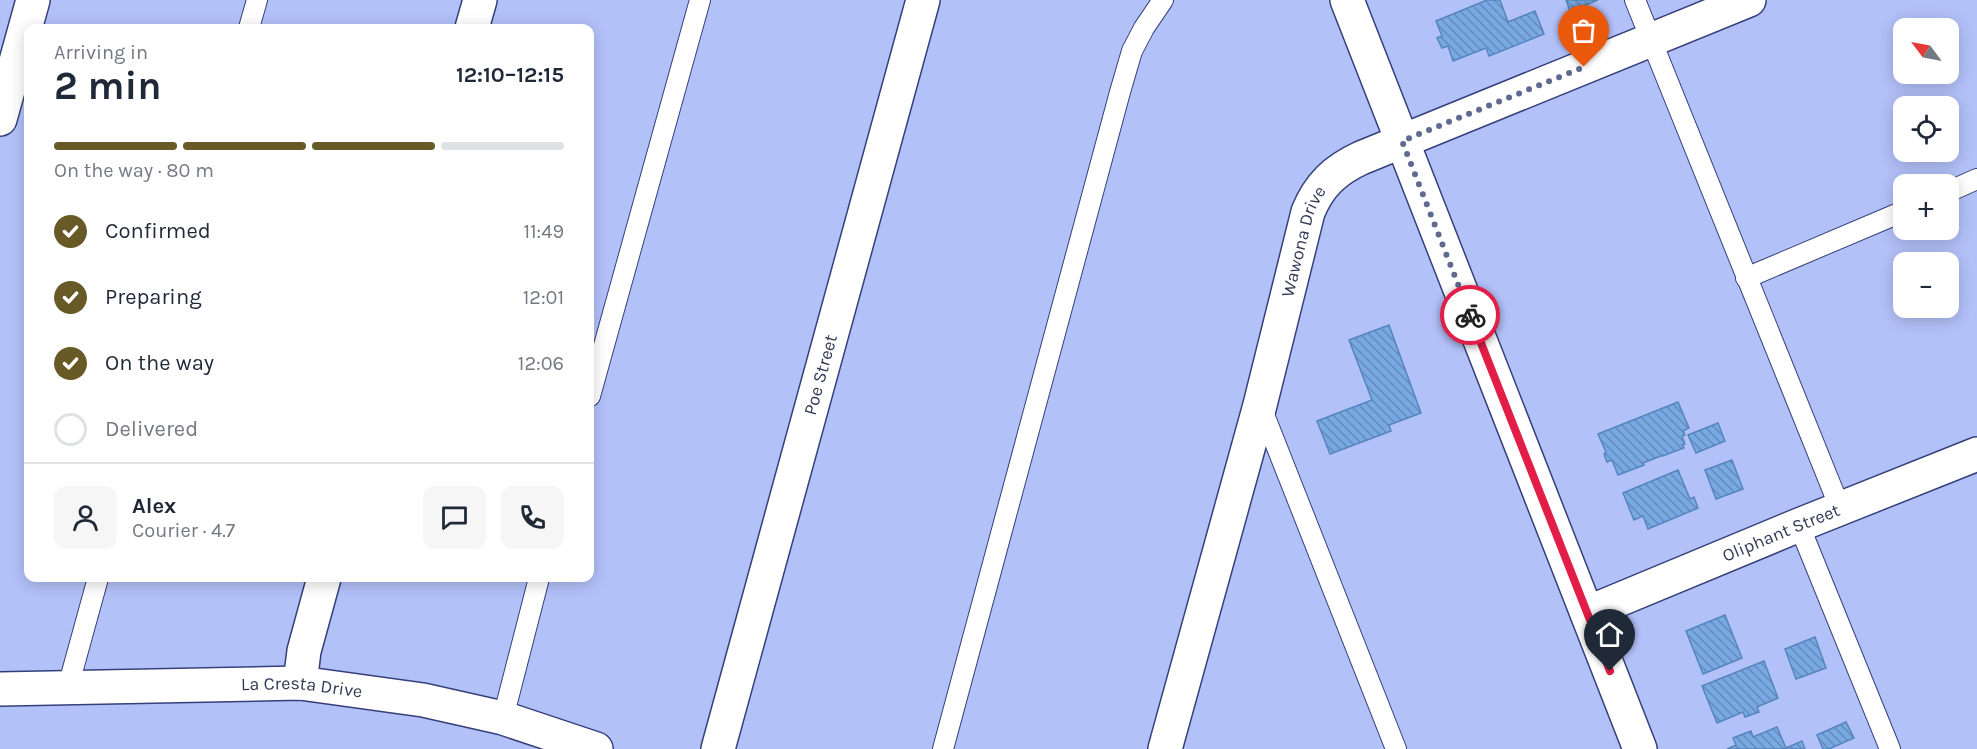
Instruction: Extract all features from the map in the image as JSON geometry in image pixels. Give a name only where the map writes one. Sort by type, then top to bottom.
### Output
[{"type":"street","points":[[26,24],[33,0]]},
{"type":"street","points":[[473,24],[480,0]]},
{"type":"street","name":"Poe Street","points":[[718,749],[923,0]]},
{"type":"street","points":[[1347,0],[1640,749]]},
{"type":"street","name":"Wawona Drive","points":[[1165,749],[1260,405],[1308,212],[1326,180],[1340,169],[1402,141],[1749,0]]},
{"type":"street","points":[[0,119],[24,32]]},
{"type":"street","name":"Oliphant Street","points":[[1587,613],[1977,454]]},
{"type":"street","points":[[300,683],[304,651],[323,582]]},
{"type":"street","name":"La Cresta Drive","points":[[0,689],[300,683],[423,700],[503,718],[596,749]]},
{"type":"lane","points":[[250,24],[257,0]]},
{"type":"lane","points":[[594,382],[700,0]]},
{"type":"lane","points":[[943,749],[1132,51],[1163,0]]},
{"type":"lane","points":[[1635,0],[1840,508]]},
{"type":"lane","points":[[1959,187],[1977,180]]},
{"type":"lane","points":[[1746,278],[1893,216]]},
{"type":"lane","points":[[1260,405],[1396,749]]},
{"type":"lane","points":[[1799,525],[1890,749]]},
{"type":"lane","points":[[68,687],[97,582]]},
{"type":"lane","points":[[503,718],[538,582]]},
{"type":"building","points":[[1487,0],[1500,0],[1508,22],[1535,11],[1544,34],[1489,56],[1486,48],[1453,61],[1448,46],[1442,48],[1437,38],[1442,36],[1436,21]]},
{"type":"building","points":[[1566,0],[1598,0],[1570,11]]},
{"type":"building","points":[[1389,325],[1421,413],[1389,425],[1391,431],[1330,454],[1317,421],[1372,400],[1349,340]]},
{"type":"building","points":[[1678,402],[1689,428],[1683,431],[1685,444],[1682,445],[1684,448],[1618,475],[1612,460],[1607,462],[1604,454],[1606,452],[1598,434]]},
{"type":"building","points":[[1718,423],[1725,441],[1696,453],[1688,435]]},
{"type":"building","points":[[1732,460],[1743,489],[1716,499],[1705,470]]},
{"type":"building","points":[[1678,470],[1690,499],[1694,497],[1698,508],[1648,529],[1643,516],[1634,520],[1623,493]]},
{"type":"building","points":[[1725,615],[1742,658],[1703,674],[1686,631]]},
{"type":"building","points":[[1815,637],[1826,668],[1796,679],[1785,649]]},
{"type":"building","points":[[1764,661],[1778,698],[1757,707],[1759,712],[1745,717],[1743,712],[1717,723],[1702,686]]},
{"type":"building","points":[[1846,722],[1854,738],[1829,749],[1823,749],[1817,735]]},
{"type":"building","points":[[1777,727],[1786,748],[1802,741],[1805,749],[1727,749],[1736,745],[1733,738],[1751,731],[1753,737]]},
{"type":"way so far","points":[[1470,315],[1402,141],[1584,67]]},
{"type":"route","points":[[1470,315],[1610,671]]}]
